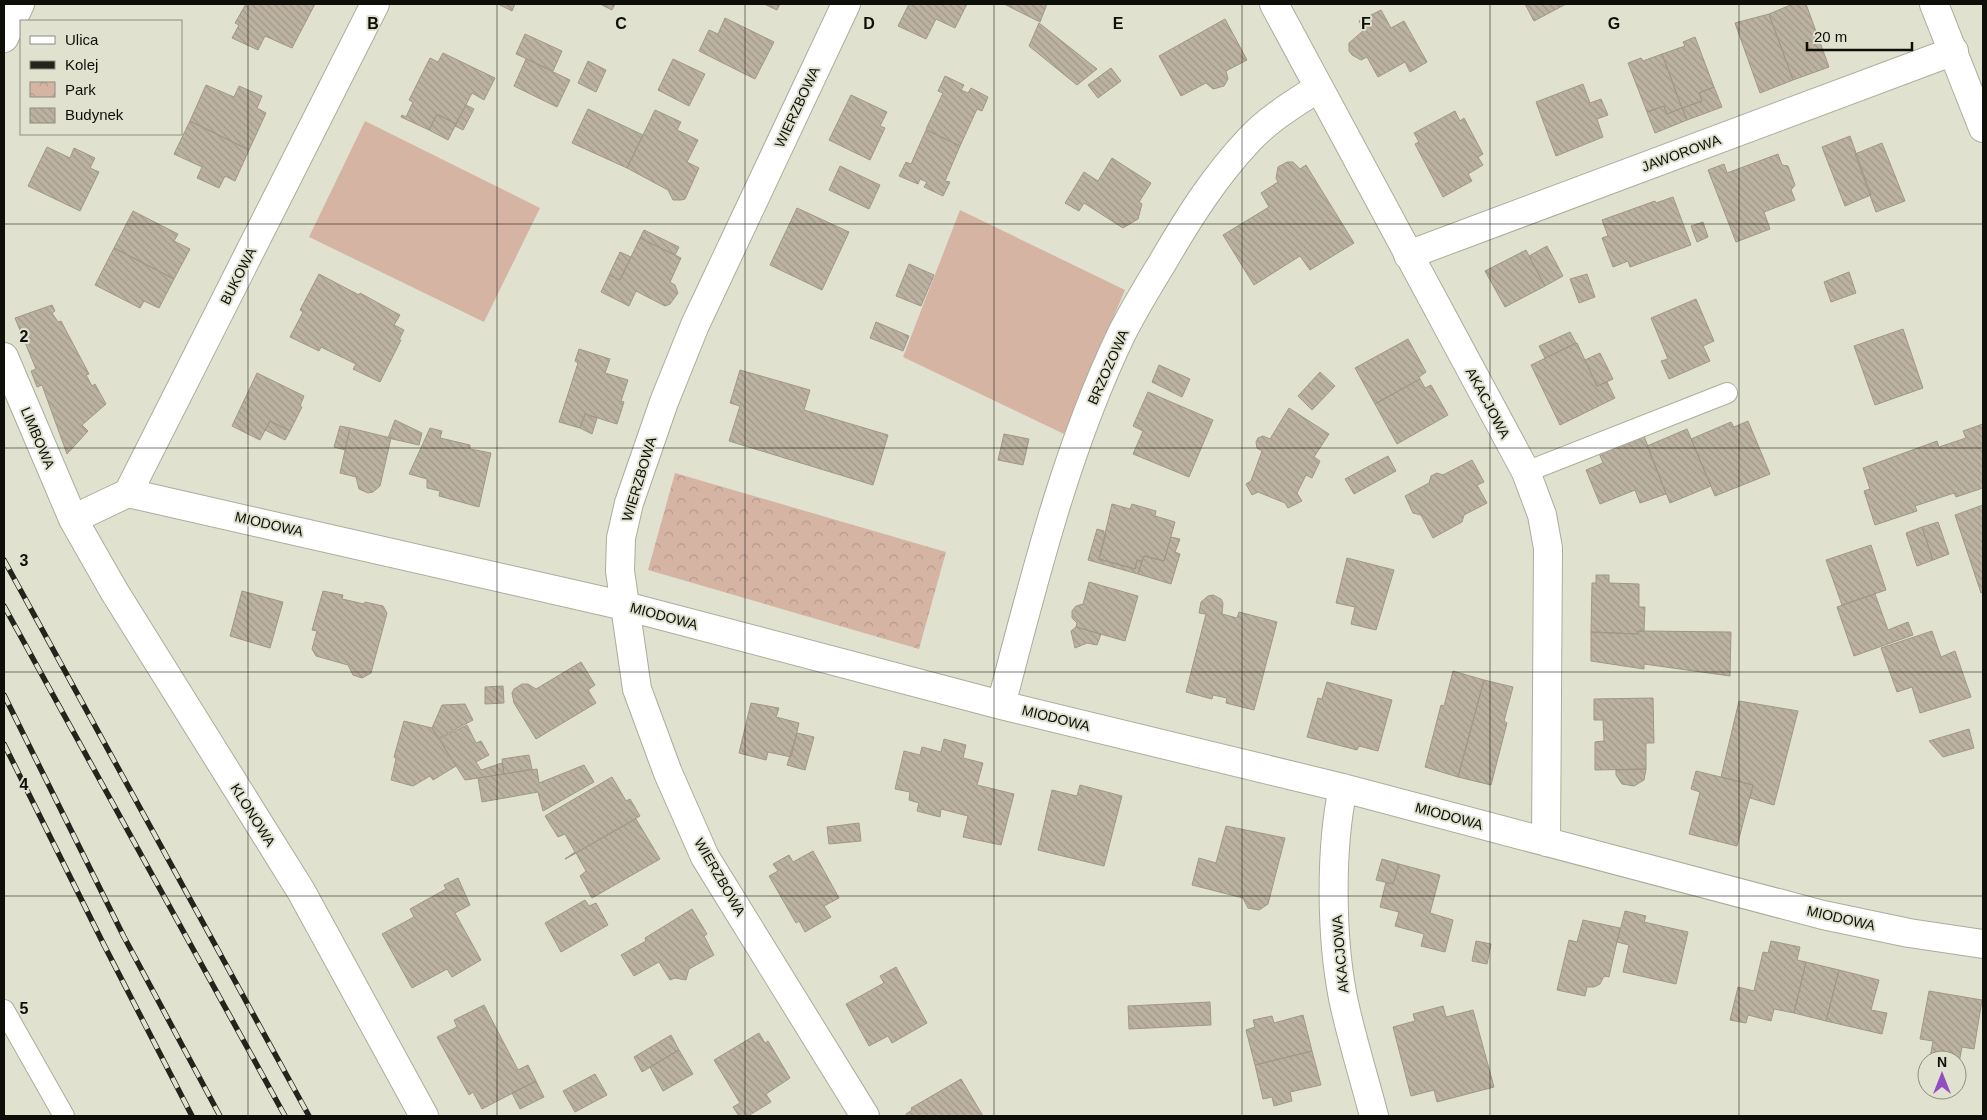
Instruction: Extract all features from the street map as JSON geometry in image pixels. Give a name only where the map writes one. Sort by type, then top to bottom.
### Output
[{"type":"street","points":[[4,38],[20,4]]},
{"type":"street","name":"BUKOWA","points":[[128,493],[376,4]]},
{"type":"street","name":"WIERZBOWA","points":[[846,4],[695,325],[664,402],[629,503],[621,538],[620,571],[637,689],[668,773],[705,857],[865,1116]]},
{"type":"street","name":"AKACJOWA","points":[[1274,4],[1526,472],[1542,515],[1548,548],[1546,842]]},
{"type":"street","points":[[1934,4],[1983,128]]},
{"type":"street","name":"JAWOROWA","points":[[1408,255],[1954,51]]},
{"type":"street","name":"BRZOZOWA","points":[[1001,704],[1030,596],[1069,467],[1100,382],[1125,328],[1185,224],[1218,175],[1250,138],[1286,109],[1318,88]]},
{"type":"street","name":"LIMBOWA","points":[[4,358],[73,519]]},
{"type":"street","points":[[73,519],[128,493]]},
{"type":"street","name":"MIODOWA","points":[[128,493],[625,606],[1001,704],[1343,788],[1823,915],[1909,933],[1983,944]]},
{"type":"street","name":"KLONOWA","points":[[73,519],[114,590],[301,891],[424,1116]]},
{"type":"street","name":"AKACJOWA","points":[[1343,788],[1337,816],[1335,859],[1338,969],[1343,999],[1374,1116]]},
{"type":"lane","points":[[1526,472],[1727,393]]},
{"type":"lane","points":[[4,1010],[64,1116]]},
{"type":"green space","points":[[365,121],[540,208],[484,322],[309,237]]},
{"type":"green space","points":[[960,210],[1125,290],[1064,434],[903,357]]},
{"type":"green space","points":[[675,473],[946,552],[919,649],[648,570]]},
{"type":"building","points":[[246,4],[315,4],[292,48],[265,36],[258,50],[232,38],[239,25],[235,23]]},
{"type":"building","points":[[498,4],[515,4],[512,11]]},
{"type":"building","points":[[600,4],[615,4],[612,10]]},
{"type":"building","points":[[764,4],[780,4],[777,10]]},
{"type":"building","points":[[909,4],[967,4],[955,28],[936,19],[926,39],[898,26]]},
{"type":"building","points":[[1004,4],[1047,4],[1040,22]]},
{"type":"building","points":[[1525,4],[1566,4],[1534,21]]},
{"type":"building","points":[[1793,4],[1806,4],[1829,67],[1793,80],[1769,14]]},
{"type":"building","points":[[1381,10],[1391,28],[1404,21],[1427,62],[1410,72],[1405,62],[1378,77],[1367,57],[1361,60],[1352,55],[1349,51],[1349,43],[1364,30],[1359,21]]},
{"type":"building","points":[[1769,14],[1793,80],[1760,93],[1735,23]]},
{"type":"building","points":[[725,18],[774,42],[755,79],[699,51],[709,30],[718,34]]},
{"type":"building","points":[[1225,19],[1247,60],[1226,71],[1228,79],[1224,86],[1213,89],[1206,83],[1181,96],[1159,56]]},
{"type":"building","points":[[1039,23],[1097,69],[1077,85],[1029,46]]},
{"type":"building","points":[[525,34],[562,51],[553,71],[516,54]]},
{"type":"building","points":[[1695,37],[1714,87],[1699,93],[1702,101],[1682,108],[1662,54],[1685,46],[1683,42]]},
{"type":"building","points":[[443,53],[495,78],[484,100],[472,93],[456,124],[437,114],[429,130],[401,117],[402,115],[406,117],[413,102],[409,100],[430,58],[438,62]]},
{"type":"building","points":[[1662,54],[1682,108],[1667,114],[1664,106],[1647,112],[1628,63],[1641,58],[1643,61]]},
{"type":"building","points":[[526,59],[570,80],[557,107],[514,86]]},
{"type":"building","points":[[673,59],[705,74],[689,106],[658,90]]},
{"type":"building","points":[[588,61],[606,70],[596,92],[578,83]]},
{"type":"building","points":[[1111,68],[1121,81],[1098,98],[1088,85]]},
{"type":"building","points":[[945,76],[964,85],[961,90],[968,93],[971,88],[988,97],[982,111],[977,109],[960,146],[926,129],[943,93],[938,91]]},
{"type":"building","points":[[1583,84],[1590,103],[1601,99],[1608,115],[1597,119],[1603,137],[1556,156],[1536,102]]},
{"type":"building","points":[[206,85],[234,97],[239,86],[262,96],[257,108],[266,113],[249,150],[190,121]]},
{"type":"building","points":[[1714,87],[1722,107],[1687,120],[1682,108],[1702,101],[1699,93]]},
{"type":"building","points":[[851,95],[887,112],[880,126],[885,128],[870,160],[829,140]]},
{"type":"building","points":[[466,105],[474,109],[463,130],[455,126]]},
{"type":"building","points":[[1664,106],[1667,114],[1682,108],[1687,120],[1655,133],[1647,112]]},
{"type":"building","points":[[588,109],[643,135],[627,168],[572,143]]},
{"type":"building","points":[[655,110],[681,122],[677,130],[698,140],[687,162],[699,168],[685,199],[673,200],[668,190],[627,168]]},
{"type":"building","points":[[1455,111],[1460,121],[1464,118],[1483,154],[1478,157],[1483,165],[1468,174],[1472,181],[1443,197],[1415,144],[1419,142],[1414,133]]},
{"type":"building","points":[[437,114],[456,124],[448,140],[429,130]]},
{"type":"building","points":[[190,121],[249,150],[235,181],[225,176],[219,188],[197,178],[202,167],[174,154]]},
{"type":"building","points":[[926,130],[960,146],[945,181],[950,182],[943,196],[924,187],[927,182],[920,179],[918,184],[899,176],[906,162],[911,164]]},
{"type":"building","points":[[1850,136],[1871,195],[1845,206],[1822,147]]},
{"type":"building","points":[[1882,143],[1905,201],[1876,212],[1855,154]]},
{"type":"building","points":[[47,147],[70,158],[74,148],[95,158],[90,168],[99,172],[80,211],[28,186]]},
{"type":"building","points":[[1778,154],[1782,165],[1788,166],[1795,185],[1791,190],[1795,200],[1764,212],[1770,229],[1736,242],[1708,170],[1724,164],[1727,173]]},
{"type":"building","points":[[1112,158],[1151,183],[1139,202],[1142,204],[1138,219],[1123,228],[1084,203],[1079,211],[1065,203],[1084,172],[1098,181]]},
{"type":"building","points":[[1287,162],[1293,162],[1300,169],[1306,165],[1354,243],[1310,270],[1300,256],[1254,285],[1223,235],[1269,207],[1261,193],[1278,182],[1276,178],[1278,167]]},
{"type":"building","points":[[840,166],[880,185],[869,209],[829,190]]},
{"type":"building","points":[[1673,197],[1691,245],[1630,267],[1628,261],[1613,267],[1602,238],[1608,236],[1602,220],[1655,201],[1656,203]]},
{"type":"building","points":[[797,208],[849,232],[822,290],[770,265]]},
{"type":"building","points":[[133,211],[178,234],[174,241],[190,249],[174,279],[114,248]]},
{"type":"building","points":[[1703,222],[1708,237],[1697,242],[1691,226]]},
{"type":"building","points":[[644,230],[679,247],[675,255],[640,238]]},
{"type":"building","points":[[640,238],[681,258],[670,282],[675,285],[678,293],[670,304],[665,306],[636,291],[629,306],[601,292],[609,275],[620,280]]},
{"type":"building","points":[[1547,246],[1563,276],[1545,286],[1529,256]]},
{"type":"building","points":[[114,248],[174,279],[159,308],[144,301],[140,308],[95,285]]},
{"type":"building","points":[[1526,250],[1545,286],[1505,307],[1485,271]]},
{"type":"building","points":[[620,252],[631,257],[620,280],[609,275]]},
{"type":"building","points":[[909,264],[934,275],[921,306],[896,296]]},
{"type":"building","points":[[1849,272],[1856,293],[1831,302],[1824,282]]},
{"type":"building","points":[[319,274],[359,295],[360,293],[400,315],[394,325],[404,330],[380,382],[353,369],[356,364],[321,347],[319,351],[290,337],[303,312],[300,310]]},
{"type":"building","points":[[1587,274],[1595,297],[1579,303],[1570,279]]},
{"type":"building","points":[[1696,299],[1714,341],[1703,346],[1710,361],[1669,379],[1661,361],[1668,359],[1651,318]]},
{"type":"building","points":[[52,305],[55,311],[52,313],[58,322],[61,321],[89,374],[86,375],[92,386],[95,384],[106,404],[82,425],[88,431],[67,454],[42,385],[37,387],[31,371],[36,369],[15,318]]},
{"type":"building","points":[[876,322],[909,336],[903,351],[870,338]]},
{"type":"building","points":[[1903,329],[1923,388],[1875,405],[1854,346]]},
{"type":"building","points":[[1570,332],[1576,343],[1545,358],[1539,346]]},
{"type":"building","points":[[1408,339],[1426,372],[1419,377],[1420,379],[1375,404],[1355,368]]},
{"type":"building","points":[[1577,343],[1597,386],[1607,382],[1615,398],[1560,425],[1531,365]]},
{"type":"building","points":[[579,349],[610,359],[605,373],[628,380],[621,401],[624,402],[617,424],[585,414],[580,428],[559,422],[578,363],[575,361]]},
{"type":"building","points":[[1600,353],[1613,379],[1597,386],[1585,360]]},
{"type":"building","points":[[1159,365],[1190,379],[1182,397],[1152,382]]},
{"type":"building","points":[[740,370],[810,390],[804,410],[888,435],[873,485],[729,441],[740,406],[730,403]]},
{"type":"building","points":[[1320,372],[1335,386],[1312,410],[1298,396]]},
{"type":"building","points":[[257,373],[304,396],[300,406],[302,407],[290,431],[270,421],[260,440],[232,426]]},
{"type":"building","points":[[1420,379],[1425,388],[1431,385],[1448,415],[1397,444],[1375,404]]},
{"type":"building","points":[[1148,392],[1213,420],[1189,477],[1133,454],[1143,431],[1133,426]]},
{"type":"building","points":[[1289,408],[1329,434],[1314,457],[1320,461],[1312,478],[1306,475],[1297,493],[1302,501],[1288,508],[1285,503],[1258,492],[1252,495],[1246,484],[1251,481],[1262,451],[1257,448],[1256,442],[1258,438],[1263,436],[1270,439]]},
{"type":"building","points":[[585,414],[597,418],[592,434],[580,428]]},
{"type":"building","points":[[395,420],[422,433],[419,445],[388,438]]},
{"type":"building","points":[[270,421],[290,431],[285,440],[265,430]]},
{"type":"building","points":[[1748,421],[1770,474],[1715,496],[1691,439],[1731,422],[1734,427]]},
{"type":"building","points":[[1983,424],[1983,488],[1956,497],[1954,493],[1915,506],[1917,511],[1875,525],[1864,491],[1870,489],[1863,468],[1937,441],[1939,447],[1966,438],[1963,431]]},
{"type":"building","points":[[340,426],[350,428],[345,450],[334,447]]},
{"type":"building","points":[[350,428],[391,438],[380,486],[373,492],[368,493],[359,489],[356,477],[340,473]]},
{"type":"building","points":[[430,428],[442,431],[440,438],[470,445],[470,449],[491,453],[479,507],[439,496],[440,491],[427,488],[427,479],[409,474]]},
{"type":"building","points":[[1687,429],[1711,486],[1670,503],[1647,446]]},
{"type":"building","points":[[1004,434],[1029,439],[1023,465],[998,460]]},
{"type":"building","points":[[1644,436],[1666,494],[1640,503],[1635,490],[1600,504],[1586,470],[1603,463],[1599,453]]},
{"type":"building","points":[[1388,456],[1396,471],[1354,494],[1345,479]]},
{"type":"building","points":[[1472,460],[1484,482],[1477,485],[1487,503],[1464,515],[1462,522],[1433,538],[1421,515],[1413,513],[1405,496],[1429,483],[1431,476],[1437,473],[1443,475]]},
{"type":"building","points":[[1112,504],[1130,509],[1132,504],[1156,511],[1155,516],[1175,522],[1164,561],[1144,556],[1142,561],[1137,560],[1135,569],[1099,559]]},
{"type":"building","points":[[1983,505],[1983,592],[1981,593],[1955,515]]},
{"type":"building","points":[[1938,522],[1949,554],[1933,560],[1922,527]]},
{"type":"building","points":[[1922,527],[1933,560],[1917,566],[1906,533]]},
{"type":"building","points":[[1097,529],[1104,531],[1104,534],[1106,534],[1099,559],[1135,569],[1137,560],[1142,561],[1138,574],[1088,560]]},
{"type":"building","points":[[1171,537],[1180,539],[1175,552],[1180,554],[1171,584],[1138,574],[1144,556],[1164,561]]},
{"type":"building","points":[[1871,545],[1886,590],[1842,605],[1826,560]]},
{"type":"building","points":[[1347,558],[1394,570],[1376,630],[1351,624],[1355,607],[1336,603]]},
{"type":"building","points":[[1596,575],[1609,575],[1609,583],[1639,584],[1639,607],[1645,607],[1644,631],[1638,631],[1638,634],[1591,632],[1592,583],[1596,583]]},
{"type":"building","points":[[1089,582],[1138,596],[1125,641],[1076,627],[1077,623],[1072,618],[1072,611],[1076,606],[1083,604]]},
{"type":"building","points":[[242,591],[283,602],[270,648],[230,636]]},
{"type":"building","points":[[323,591],[343,595],[342,599],[383,606],[387,613],[371,673],[362,678],[353,675],[348,665],[316,656],[312,649],[317,631],[312,630]]},
{"type":"building","points":[[1875,594],[1888,630],[1908,622],[1913,635],[1854,656],[1837,607]]},
{"type":"building","points":[[1213,595],[1221,599],[1223,603],[1222,614],[1237,618],[1239,612],[1277,622],[1254,710],[1226,703],[1227,698],[1213,695],[1212,699],[1186,692],[1206,614],[1199,613],[1201,602],[1208,596]]},
{"type":"building","points":[[1076,627],[1101,634],[1097,645],[1087,643],[1075,648],[1071,631]]},
{"type":"building","points":[[1638,631],[1731,632],[1730,676],[1644,664],[1644,669],[1591,661],[1591,632],[1638,634]]},
{"type":"building","points":[[1932,631],[1941,657],[1955,651],[1971,697],[1920,713],[1912,687],[1897,692],[1881,648]]},
{"type":"building","points":[[581,662],[595,685],[588,690],[596,703],[536,739],[514,703],[512,693],[514,689],[522,684],[528,684],[536,689]]},
{"type":"building","points":[[1453,671],[1484,680],[1458,777],[1425,767],[1441,705],[1444,706]]},
{"type":"building","points":[[1484,680],[1513,687],[1504,721],[1507,723],[1491,785],[1458,777]]},
{"type":"building","points":[[1327,682],[1392,700],[1378,751],[1359,746],[1357,750],[1307,737],[1318,698],[1322,699]]},
{"type":"building","points":[[503,686],[504,703],[485,704],[485,687]]},
{"type":"building","points":[[1653,698],[1654,743],[1646,743],[1646,769],[1595,770],[1595,742],[1604,741],[1603,720],[1594,720],[1594,699]]},
{"type":"building","points":[[1739,701],[1798,711],[1774,805],[1750,798],[1753,785],[1721,777]]},
{"type":"building","points":[[751,703],[779,708],[776,717],[799,723],[791,757],[768,752],[766,760],[739,753]]},
{"type":"building","points":[[465,704],[473,720],[439,738],[432,728],[442,705]]},
{"type":"building","points":[[404,721],[432,728],[456,766],[433,780],[430,776],[413,786],[391,780],[396,759],[394,757]]},
{"type":"building","points":[[467,725],[476,743],[481,741],[489,755],[476,762],[481,770],[502,763],[504,774],[465,780],[439,739]]},
{"type":"building","points":[[1969,729],[1974,748],[1943,757],[1929,741]]},
{"type":"building","points":[[797,733],[814,737],[805,770],[787,765]]},
{"type":"building","points":[[944,739],[966,745],[963,758],[983,763],[977,785],[1014,794],[1001,845],[963,837],[968,816],[941,809],[940,817],[917,811],[919,803],[909,800],[910,792],[895,789],[904,751],[920,755],[922,747],[941,752]]},
{"type":"building","points":[[529,755],[532,769],[504,774],[502,759]]},
{"type":"building","points":[[584,765],[594,782],[543,811],[538,792],[482,802],[478,778],[537,769],[539,783]]},
{"type":"building","points":[[1646,769],[1644,780],[1634,786],[1622,784],[1616,775],[1616,770]]},
{"type":"building","points":[[1696,771],[1753,785],[1737,846],[1689,834],[1700,792],[1691,789]]},
{"type":"building","points":[[612,777],[626,801],[630,799],[640,816],[565,859],[575,852],[565,834],[558,837],[545,816]]},
{"type":"building","points":[[1080,785],[1122,796],[1104,866],[1038,850],[1052,790],[1077,796]]},
{"type":"building","points":[[636,819],[660,859],[592,898],[580,876],[586,871],[576,853],[565,859]]},
{"type":"building","points":[[859,823],[861,841],[829,844],[827,827]]},
{"type":"building","points":[[1226,826],[1285,838],[1268,904],[1259,910],[1248,908],[1243,898],[1192,885],[1199,858],[1216,863]]},
{"type":"building","points":[[813,851],[839,898],[824,906],[831,917],[805,932],[799,921],[796,923],[769,876],[778,871],[773,864],[789,855],[793,862]]},
{"type":"building","points":[[1382,859],[1399,864],[1393,884],[1376,880]]},
{"type":"building","points":[[1399,864],[1440,875],[1430,913],[1453,920],[1445,952],[1421,946],[1424,934],[1395,926],[1399,912],[1380,907],[1386,882],[1393,884]]},
{"type":"building","points":[[458,878],[470,905],[455,913],[481,960],[452,977],[447,969],[412,988],[382,934],[414,917],[410,909],[446,889],[444,885]]},
{"type":"building","points":[[585,900],[589,906],[596,903],[608,925],[561,952],[545,923]]},
{"type":"building","points":[[692,909],[707,934],[704,936],[714,955],[689,969],[686,980],[675,978],[670,980],[659,962],[634,976],[621,955],[646,941],[645,938]]},
{"type":"building","points":[[1625,911],[1646,916],[1644,922],[1688,932],[1676,984],[1623,972],[1629,945],[1617,942]]},
{"type":"building","points":[[1583,920],[1620,928],[1609,977],[1604,976],[1600,984],[1594,987],[1587,987],[1585,996],[1557,990],[1569,940],[1577,942]]},
{"type":"building","points":[[1476,941],[1491,944],[1487,964],[1472,961]]},
{"type":"building","points":[[1771,941],[1800,947],[1797,960],[1806,962],[1794,1013],[1774,1009],[1771,1021],[1748,1015],[1746,1023],[1730,1020],[1738,987],[1754,991],[1763,952],[1768,953]]},
{"type":"building","points":[[1806,962],[1839,970],[1826,1021],[1794,1013]]},
{"type":"building","points":[[896,967],[927,1023],[892,1043],[888,1036],[869,1046],[846,1004],[884,983],[880,976]]},
{"type":"building","points":[[1839,970],[1879,980],[1871,1010],[1887,1013],[1882,1034],[1826,1021]]},
{"type":"building","points":[[1929,991],[1982,1000],[1974,1049],[1962,1047],[1961,1050],[1931,1050],[1933,1041],[1920,1039]]},
{"type":"building","points":[[1210,1002],[1211,1025],[1129,1029],[1128,1006]]},
{"type":"building","points":[[484,1005],[518,1070],[528,1065],[536,1081],[482,1109],[473,1092],[469,1095],[437,1037],[457,1027],[454,1020]]},
{"type":"building","points":[[1443,1006],[1446,1017],[1473,1010],[1494,1087],[1437,1102],[1434,1090],[1411,1096],[1393,1027],[1415,1021],[1413,1014]]},
{"type":"building","points":[[1303,1015],[1312,1051],[1255,1065],[1246,1030],[1255,1027],[1253,1020],[1272,1016],[1274,1023]]},
{"type":"building","points":[[759,1033],[765,1043],[768,1041],[790,1078],[766,1094],[771,1102],[748,1116],[739,1116],[733,1107],[740,1103],[714,1060]]},
{"type":"building","points":[[671,1035],[679,1050],[642,1072],[634,1057]]},
{"type":"building","points":[[679,1050],[693,1074],[663,1091],[650,1067]]},
{"type":"building","points":[[1312,1051],[1321,1085],[1290,1092],[1292,1101],[1274,1106],[1272,1097],[1263,1099],[1255,1065]]},
{"type":"building","points":[[595,1074],[607,1095],[575,1112],[563,1091]]},
{"type":"building","points":[[961,1079],[983,1116],[907,1116],[906,1114],[912,1110],[911,1108]]},
{"type":"building","points":[[536,1081],[544,1097],[520,1109],[512,1093]]},
{"type":"railway","points":[[4,560],[309,1116]]},
{"type":"railway","points":[[4,606],[285,1116]]},
{"type":"railway","points":[[4,695],[124,937],[220,1116]]},
{"type":"railway","points":[[4,744],[192,1116]]}]
